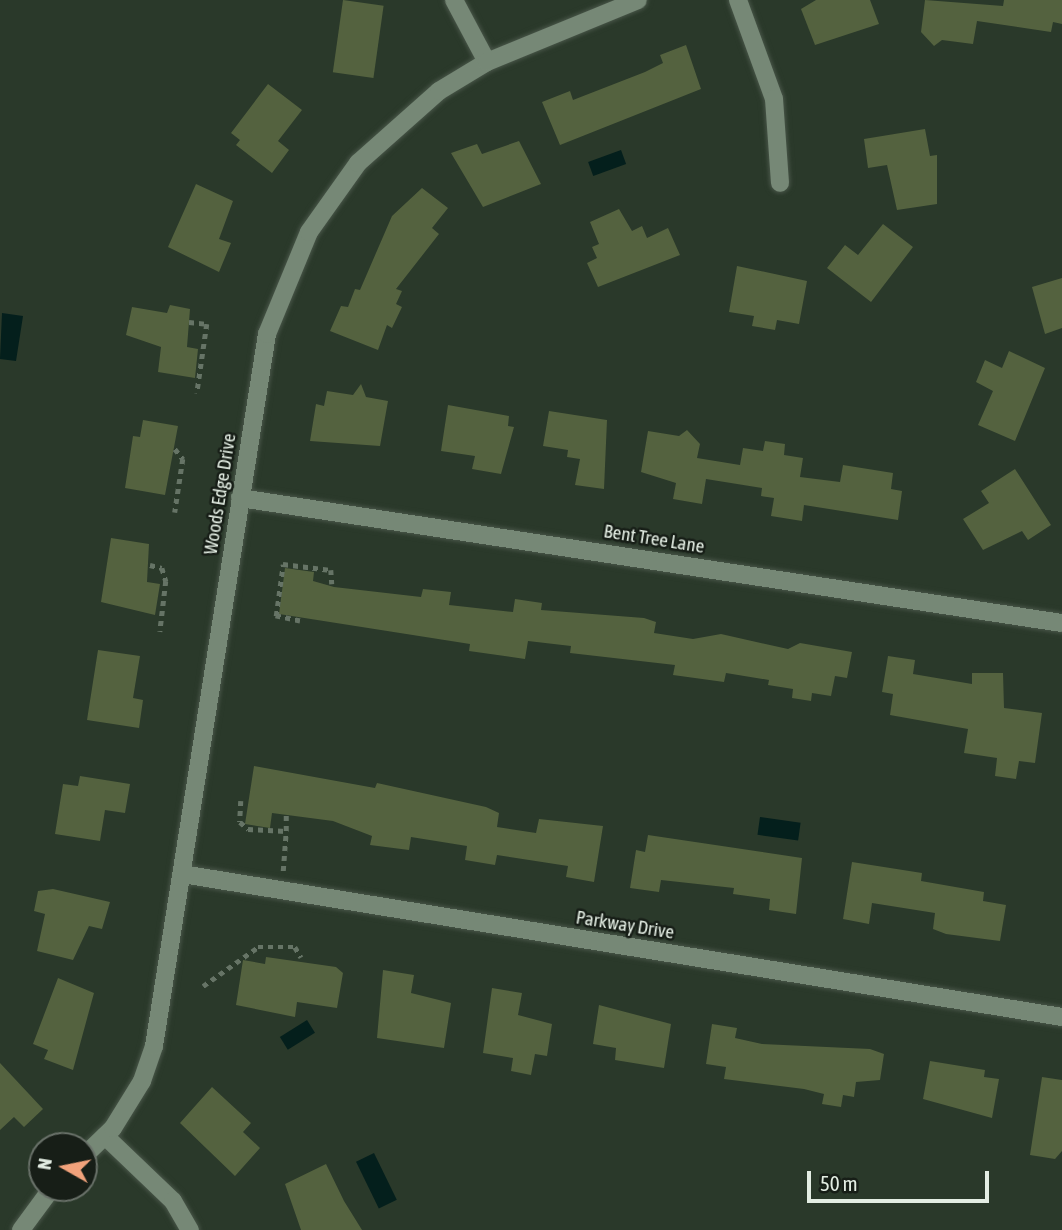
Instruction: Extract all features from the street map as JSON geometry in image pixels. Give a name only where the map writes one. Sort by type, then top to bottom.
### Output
[{"type":"street","points":[[454,0],[487,62]]},
{"type":"street","name":"Woods Edge Drive","points":[[98,1143],[142,1081],[154,1046],[267,334],[309,232],[383,136],[439,91],[487,62],[638,0]]},
{"type":"street","points":[[738,0],[774,99],[780,183]]},
{"type":"street","name":"Bent Tree Lane","points":[[240,498],[1062,623]]},
{"type":"street","name":"Parkway Drive","points":[[182,874],[1062,1017]]},
{"type":"street","points":[[105,1136],[173,1201],[190,1230]]},
{"type":"street","points":[[21,1230],[42,1202]]},
{"type":"path","points":[[189,322],[207,324],[197,393]]},
{"type":"path","points":[[175,449],[183,459],[175,512]]},
{"type":"path","points":[[300,621],[276,616],[283,564],[331,570],[332,584]]},
{"type":"path","points":[[150,565],[162,568],[166,581],[160,632]]},
{"type":"path","points":[[241,801],[242,826],[269,834],[286,831]]},
{"type":"path","points":[[282,876],[286,815]]},
{"type":"path","points":[[203,986],[258,947],[295,947],[301,957]]},
{"type":"water","points":[[621,150],[626,164],[593,176],[588,162]]},
{"type":"water","points":[[2,313],[23,316],[16,361],[0,359]]},
{"type":"water","points":[[760,817],[801,823],[798,841],[757,835]]},
{"type":"water","points":[[307,1020],[315,1033],[288,1050],[280,1037]]},
{"type":"water","points":[[374,1153],[397,1200],[379,1209],[356,1162]]},
{"type":"building","points":[[343,0],[384,6],[373,78],[333,72]]},
{"type":"building","points":[[816,0],[870,0],[879,24],[815,45],[801,9]]},
{"type":"building","points":[[925,0],[1003,6],[1004,0],[1062,0],[1062,24],[1053,22],[1051,32],[977,21],[973,44],[942,40],[934,46],[921,32]]},
{"type":"building","points":[[686,45],[701,89],[560,145],[542,102],[570,91],[573,100],[645,72],[663,63],[660,55]]},
{"type":"building","points":[[268,84],[302,110],[278,141],[289,150],[272,173],[236,145],[240,140],[231,133]]},
{"type":"building","points":[[925,129],[930,156],[937,155],[937,204],[897,210],[887,165],[868,168],[864,139]]},
{"type":"building","points":[[519,141],[541,184],[483,207],[451,153],[477,144],[482,154]]},
{"type":"building","points":[[196,184],[233,201],[219,239],[231,243],[219,272],[168,247]]},
{"type":"building","points":[[422,188],[448,208],[432,228],[439,234],[396,289],[402,291],[396,304],[402,307],[392,328],[387,325],[378,350],[330,331],[341,306],[348,307],[355,289],[360,290],[392,216]]},
{"type":"building","points":[[619,209],[632,231],[642,226],[647,238],[668,228],[680,255],[598,287],[587,263],[597,258],[592,247],[599,244],[590,222]]},
{"type":"building","points":[[883,224],[913,247],[871,302],[827,268],[845,245],[858,255]]},
{"type":"building","points":[[737,266],[807,281],[799,324],[777,320],[775,330],[752,326],[754,316],[729,312]]},
{"type":"building","points":[[1062,278],[1062,328],[1045,334],[1032,287]]},
{"type":"building","points":[[170,305],[190,309],[187,347],[198,349],[195,378],[158,372],[161,347],[126,335],[132,307],[167,313]]},
{"type":"building","points":[[1009,351],[1045,368],[1015,441],[978,425],[993,391],[976,382],[985,360],[1002,368]]},
{"type":"building","points":[[361,384],[366,397],[388,401],[380,446],[310,441],[316,404],[324,406],[327,391],[353,395]]},
{"type":"building","points":[[448,405],[509,416],[508,426],[514,427],[501,474],[472,469],[475,456],[441,451]]},
{"type":"building","points":[[549,411],[607,420],[604,489],[575,485],[580,459],[567,457],[568,450],[543,446]]},
{"type":"building","points":[[143,420],[178,426],[165,495],[125,488],[133,436],[140,437]]},
{"type":"building","points":[[687,430],[700,444],[697,458],[740,465],[743,448],[763,451],[765,441],[785,444],[784,455],[803,458],[800,477],[840,482],[843,465],[893,473],[891,489],[902,491],[898,520],[804,505],[802,521],[771,516],[774,498],[761,496],[762,488],[706,479],[702,504],[673,499],[676,483],[641,472],[648,431],[679,436]]},
{"type":"building","points":[[1015,469],[1051,525],[1028,540],[1022,531],[983,550],[963,519],[989,503],[981,491]]},
{"type":"building","points":[[111,538],[149,544],[147,582],[160,584],[155,615],[101,602]]},
{"type":"building","points":[[285,568],[314,572],[313,581],[334,587],[421,597],[423,589],[451,592],[449,605],[513,612],[515,599],[542,603],[541,610],[644,618],[656,622],[654,633],[693,639],[721,634],[788,649],[800,643],[852,652],[847,678],[835,676],[831,696],[812,693],[811,701],[792,698],[793,689],[768,685],[769,680],[726,673],[724,682],[673,675],[675,665],[570,653],[571,646],[528,641],[525,659],[469,651],[470,644],[279,614]]},
{"type":"building","points":[[98,650],[140,656],[133,698],[143,700],[139,728],[87,720]]},
{"type":"building","points":[[888,656],[915,660],[913,674],[972,684],[972,673],[1003,673],[1004,708],[1042,713],[1035,763],[1019,761],[1016,779],[995,776],[997,758],[964,753],[968,729],[890,715],[893,694],[882,692]]},
{"type":"building","points":[[254,766],[375,788],[377,783],[486,807],[499,813],[497,827],[536,833],[539,819],[603,826],[594,882],[566,877],[568,866],[497,855],[495,865],[465,860],[467,846],[411,837],[409,850],[370,845],[372,836],[333,821],[272,813],[270,828],[245,824]]},
{"type":"building","points":[[80,776],[130,784],[125,813],[105,810],[100,841],[55,834],[63,784],[78,786]]},
{"type":"building","points":[[648,835],[802,858],[796,914],[769,910],[770,899],[733,894],[734,888],[661,880],[659,892],[630,888],[636,850],[645,852]]},
{"type":"building","points":[[852,862],[922,873],[921,881],[984,892],[983,901],[1006,905],[1000,941],[946,934],[933,929],[935,913],[872,903],[869,924],[843,919]]},
{"type":"building","points":[[53,889],[110,902],[102,929],[89,926],[73,960],[37,951],[45,914],[34,911],[38,891]]},
{"type":"building","points":[[266,957],[336,967],[343,973],[337,1008],[297,1002],[295,1017],[236,1005],[243,960],[265,964]]},
{"type":"building","points":[[383,970],[414,975],[411,993],[451,1003],[444,1048],[377,1038]]},
{"type":"building","points":[[58,978],[94,993],[73,1070],[44,1059],[48,1050],[33,1044]]},
{"type":"building","points":[[492,988],[522,993],[518,1015],[552,1024],[547,1056],[535,1054],[531,1075],[511,1071],[513,1058],[483,1053]]},
{"type":"building","points":[[599,1005],[671,1024],[664,1068],[615,1060],[616,1048],[593,1044]]},
{"type":"building","points":[[712,1024],[737,1028],[735,1038],[762,1044],[870,1049],[884,1054],[880,1080],[856,1082],[854,1097],[843,1095],[841,1107],[822,1104],[824,1094],[804,1089],[724,1079],[726,1067],[706,1064]]},
{"type":"building","points":[[930,1061],[985,1070],[984,1077],[999,1079],[992,1118],[923,1099]]},
{"type":"building","points":[[0,1063],[43,1109],[24,1127],[14,1117],[0,1130]]},
{"type":"building","points":[[1042,1077],[1062,1080],[1062,1151],[1055,1159],[1030,1155]]},
{"type":"building","points":[[212,1087],[251,1123],[243,1132],[260,1148],[235,1176],[180,1123]]},
{"type":"building","points":[[326,1164],[362,1230],[301,1230],[285,1184]]}]
